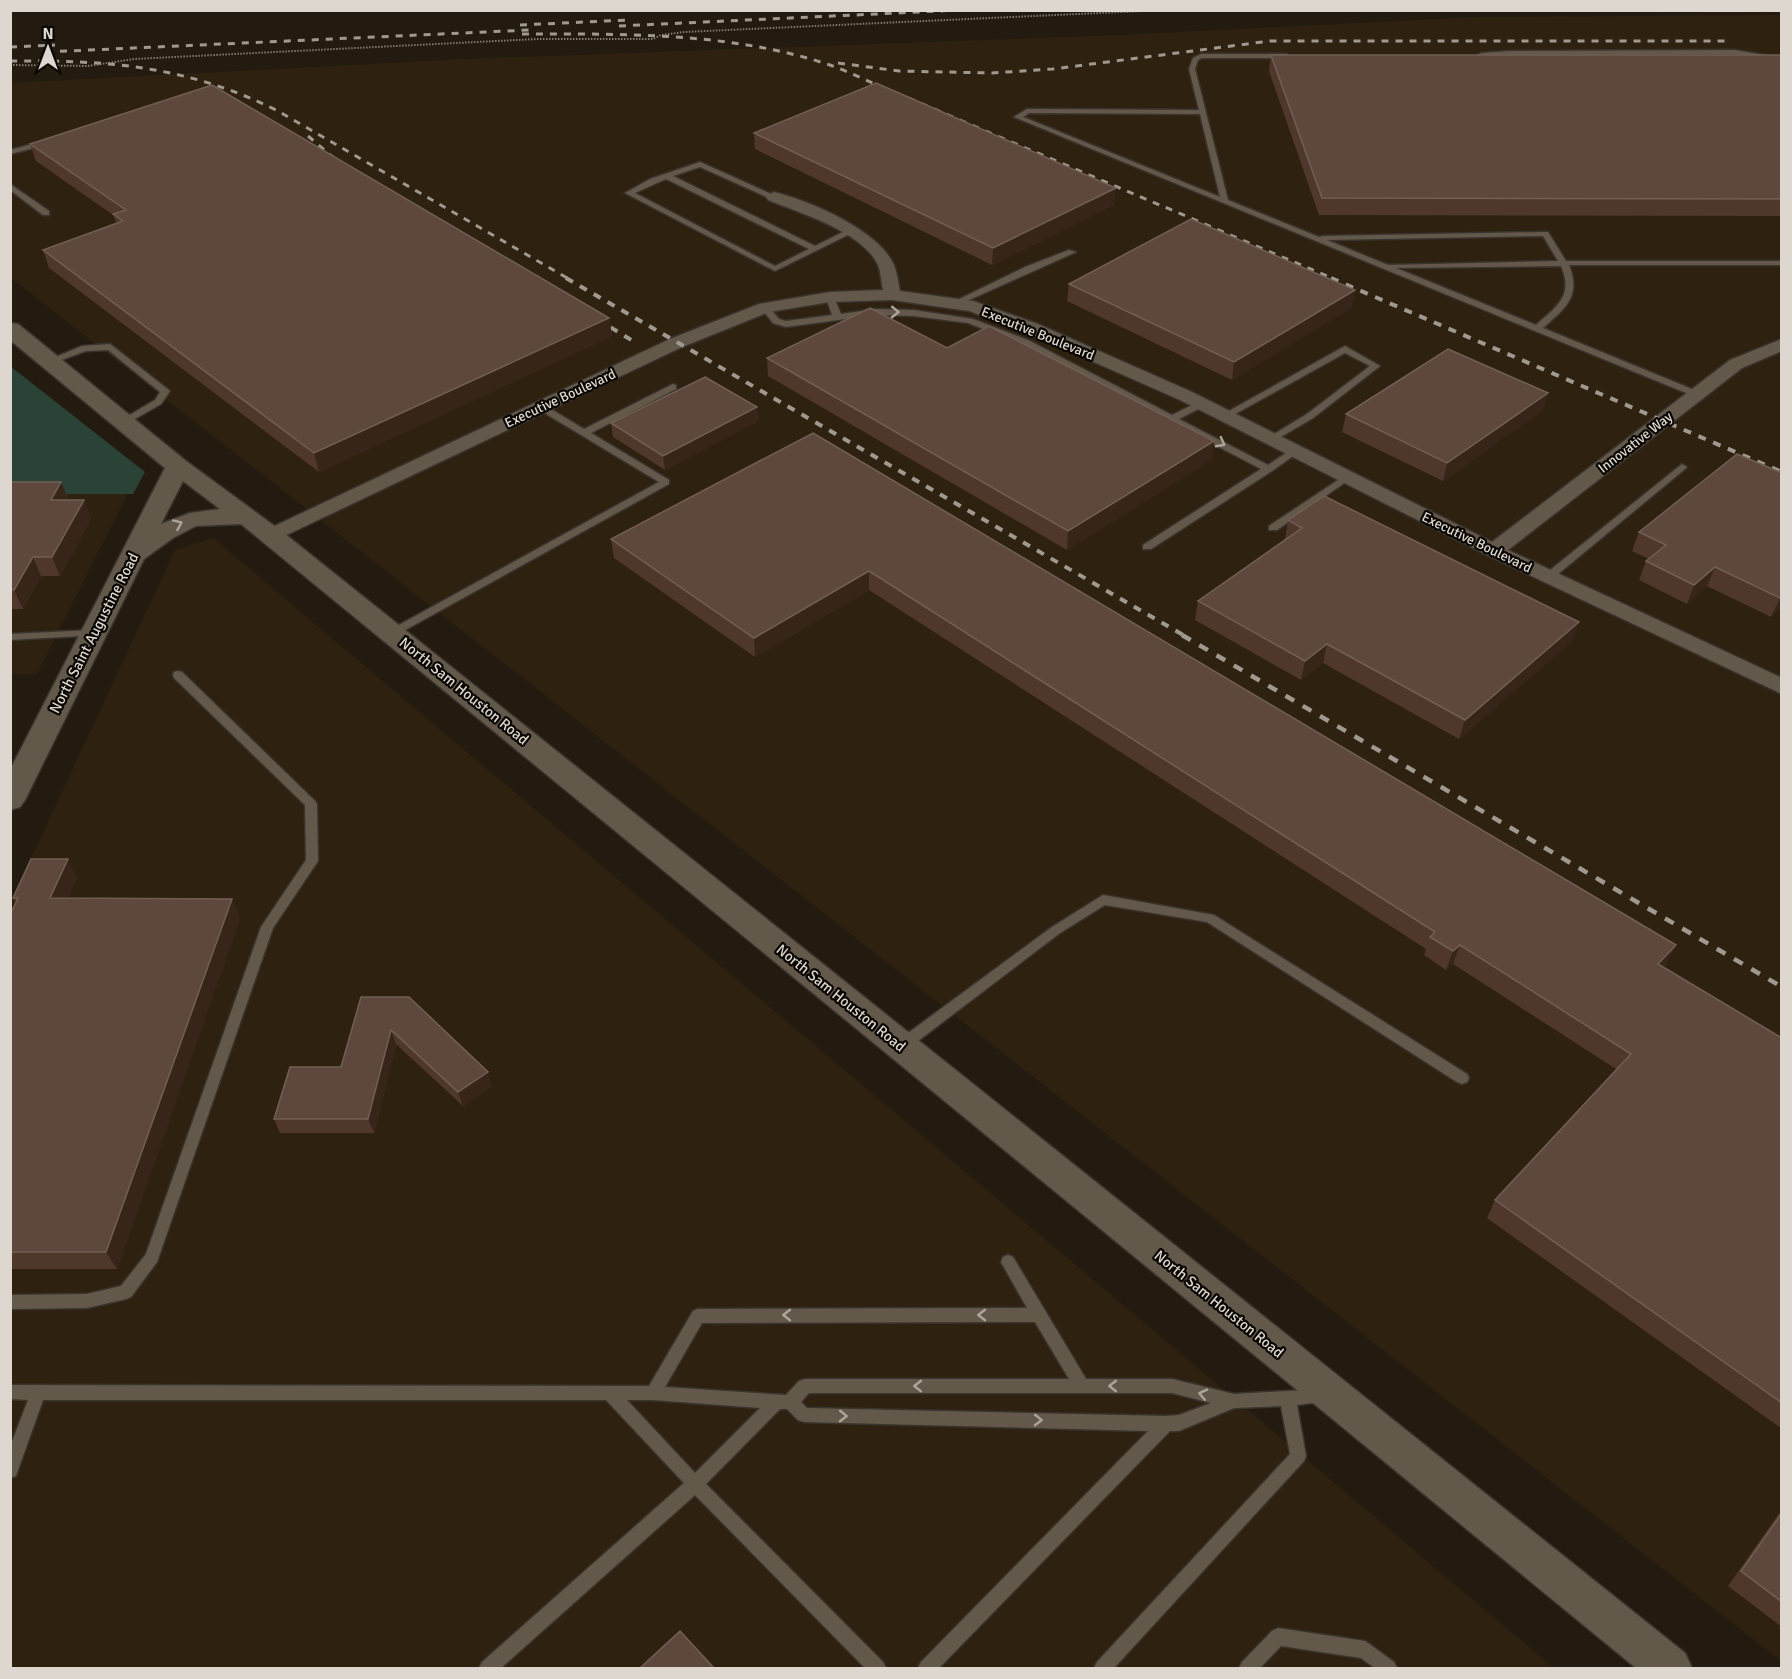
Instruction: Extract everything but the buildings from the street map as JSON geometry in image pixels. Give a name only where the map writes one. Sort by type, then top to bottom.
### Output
[{"type":"street","points":[[774,197],[827,219],[872,245],[886,264],[892,296]]},
{"type":"street","name":"Executive Boulevard","points":[[258,526],[541,407],[676,343],[765,308],[830,297],[892,296],[955,303],[975,315],[1032,328],[1201,404],[1494,551],[1782,687]]},
{"type":"street","name":"North Sam Houston Road","points":[[10,329],[126,421],[178,466],[258,526],[392,633],[900,1047],[1670,1668]]},
{"type":"street","name":"Innovative Way","points":[[1494,551],[1736,364],[1782,344]]},
{"type":"street","name":"North Saint Augustine Road","points":[[10,800],[178,466]]},
{"type":"street","points":[[131,559],[165,530],[184,521],[204,516],[258,526]]},
{"type":"lane","points":[[1472,55],[1735,52],[1782,60]]},
{"type":"lane","points":[[1225,202],[1192,69],[1195,59],[1202,56],[1296,56]]},
{"type":"lane","points":[[1203,112],[1028,111],[1018,117],[1696,394]]},
{"type":"lane","points":[[12,151],[59,138]]},
{"type":"lane","points":[[774,197],[700,164],[629,193],[775,269],[850,232]]},
{"type":"lane","points":[[666,176],[815,249]]},
{"type":"lane","points":[[10,186],[46,213]]},
{"type":"lane","points":[[1316,238],[1545,234],[1563,263],[1570,281],[1568,300],[1537,328]]},
{"type":"lane","points":[[955,303],[1028,269],[1072,252]]},
{"type":"lane","points":[[1384,266],[1782,263]]},
{"type":"lane","points":[[830,297],[837,316]]},
{"type":"lane","points":[[765,308],[776,321],[786,324],[875,312],[975,315],[1269,468]]},
{"type":"lane","points":[[50,361],[86,348],[111,347],[165,391],[158,402],[126,421]]},
{"type":"lane","points":[[1226,416],[1345,349],[1376,366],[1310,416],[1271,439]]},
{"type":"lane","points":[[584,433],[673,387]]},
{"type":"lane","points":[[1173,418],[1201,404]]},
{"type":"lane","points":[[392,633],[666,483],[541,407]]},
{"type":"lane","points":[[1147,547],[1295,451]]},
{"type":"lane","points":[[1548,577],[1682,467]]},
{"type":"lane","points":[[1273,528],[1347,477]]},
{"type":"lane","points":[[10,637],[94,633]]},
{"type":"lane","points":[[10,1302],[87,1301],[126,1292],[152,1257],[267,927],[312,861],[311,804],[178,675]]},
{"type":"lane","points":[[900,1047],[1056,930],[1103,900],[1210,918],[1462,1078]]},
{"type":"lane","points":[[1008,1262],[1082,1386]]},
{"type":"lane","points":[[653,1393],[698,1316],[1041,1315]]},
{"type":"lane","points":[[488,1668],[784,1402],[805,1386],[1172,1386],[1234,1401],[1333,1395]]},
{"type":"lane","points":[[10,1392],[653,1393],[784,1402],[804,1415],[1166,1424],[1179,1423],[1234,1401]]},
{"type":"lane","points":[[10,1470],[38,1393]]},
{"type":"lane","points":[[610,1393],[694,1484],[878,1668]]},
{"type":"lane","points":[[1103,1668],[1298,1456],[1288,1398]]},
{"type":"lane","points":[[927,1668],[1166,1424]]},
{"type":"lane","points":[[1248,1668],[1278,1636],[1365,1650],[1389,1668]]},
{"type":"path","points":[[10,65],[85,67],[116,64],[134,59],[360,47],[537,39],[653,39],[661,35],[684,32],[1165,10]]},
{"type":"shaded area","points":[[1781,15],[1781,1661],[11,278],[10,83],[465,59],[1121,35],[1476,17]]},
{"type":"shaded area","points":[[10,487],[131,487],[37,674],[11,674]]},
{"type":"shaded area","points":[[213,538],[1554,1668],[11,1668],[11,901],[175,550]]},
{"type":"green space","points":[[10,366],[145,472],[133,494],[11,494]]},
{"type":"railway","points":[[619,26],[961,10]]},
{"type":"railway","points":[[520,25],[628,20]]},
{"type":"railway","points":[[46,52],[529,30]]},
{"type":"railway","points":[[522,34],[678,37],[755,46],[830,65],[889,90]]},
{"type":"railway","points":[[838,63],[899,71],[992,73],[1053,69],[1270,41],[1728,41]]},
{"type":"railway","points":[[10,47],[55,45]]},
{"type":"railway","points":[[10,61],[81,62],[147,69],[180,75],[245,96],[278,111],[569,279]]},
{"type":"railway","points":[[908,98],[1334,279]]},
{"type":"railway","points":[[308,136],[340,163]]},
{"type":"railway","points":[[566,278],[1185,636]]},
{"type":"railway","points":[[1331,278],[1782,472]]},
{"type":"railway","points":[[597,319],[633,341]]},
{"type":"railway","points":[[1182,635],[1782,987]]}]
